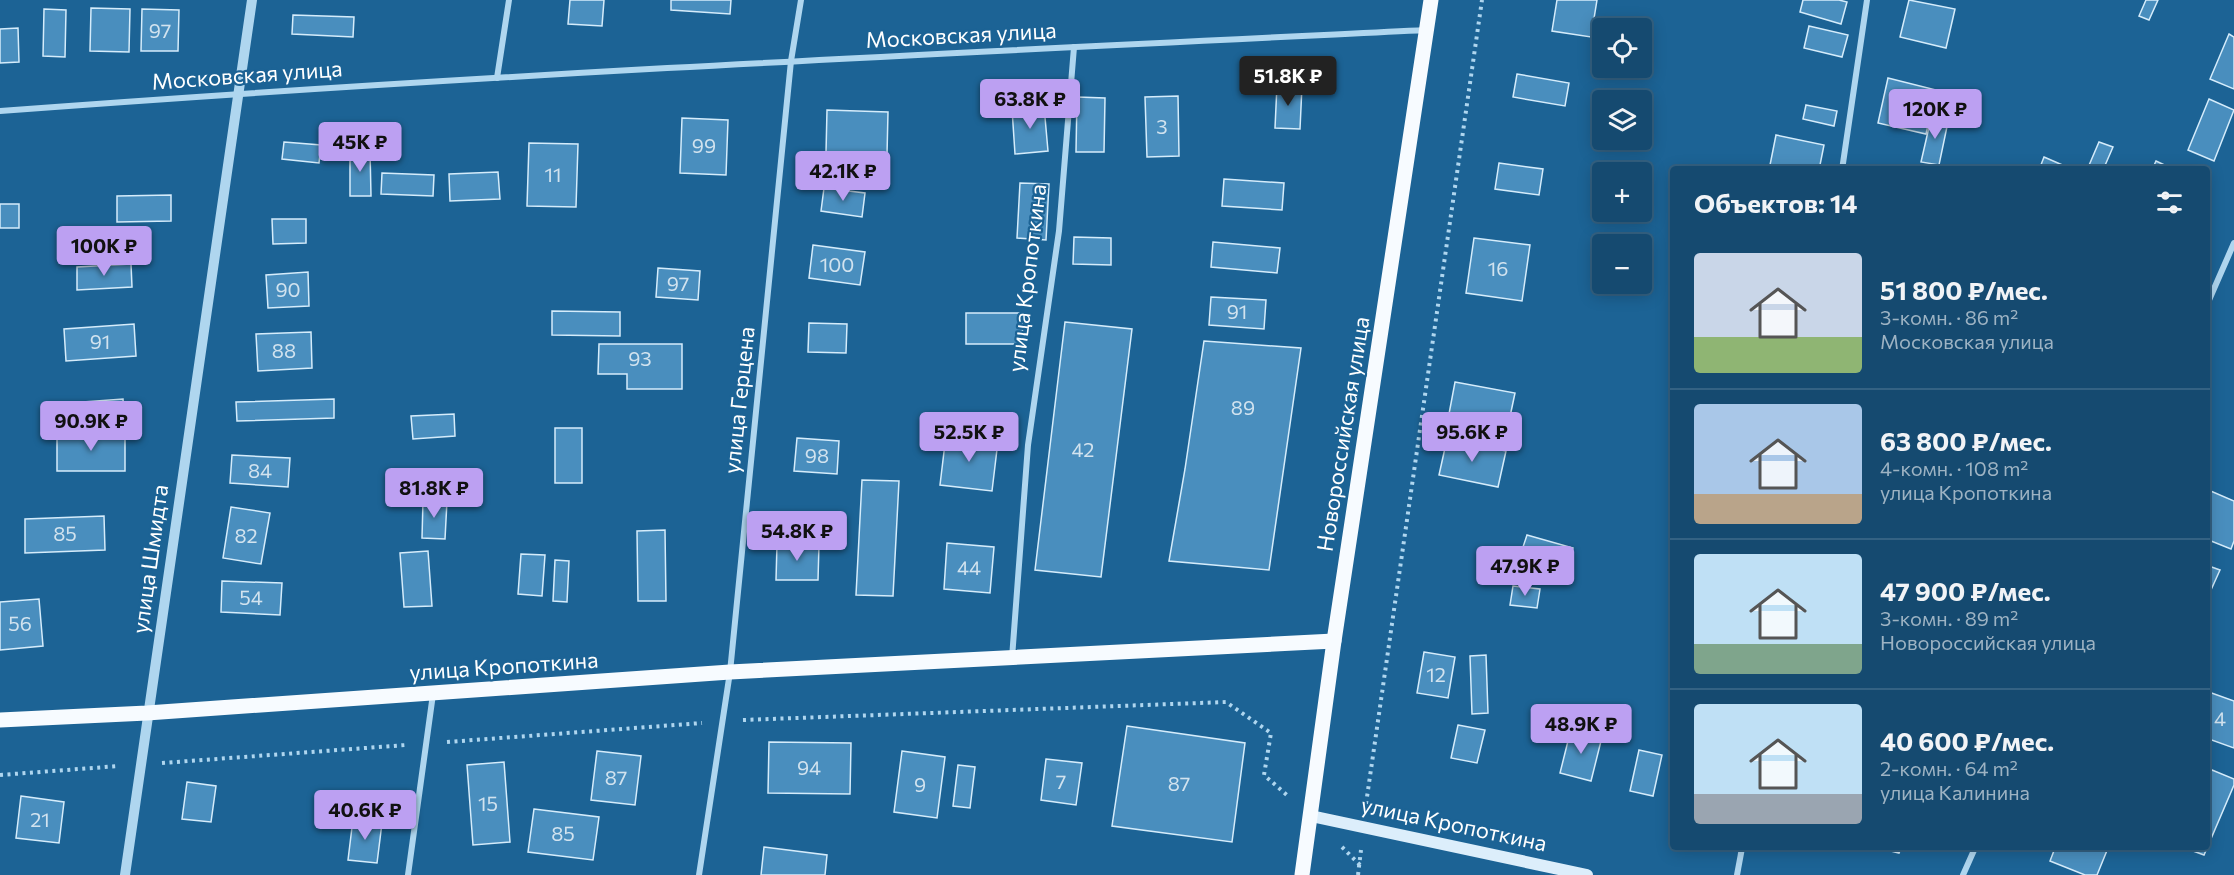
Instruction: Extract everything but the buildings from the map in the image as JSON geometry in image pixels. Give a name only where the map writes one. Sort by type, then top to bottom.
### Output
[{"type":"main road","name":"Новороссийская улица","points":[[1302,875],[1334,640],[1431,0]]},
{"type":"main road","name":"улица Кропоткина","points":[[0,720],[147,713],[730,672],[1334,640]]},
{"type":"main road","name":"улица Кропоткина","points":[[1311,816],[1587,875]]},
{"type":"street","name":"улица Шмидта","points":[[125,875],[252,0]]},
{"type":"street","points":[[497,78],[509,0]]},
{"type":"street","name":"улица Герцена","points":[[699,875],[730,672],[791,61],[801,0]]},
{"type":"street","points":[[1843,166],[1867,0]]},
{"type":"street","name":"Московская улица","points":[[0,111],[238,93],[791,61],[1426,30]]},
{"type":"street","name":"улица Кропоткина","points":[[1012,658],[1028,445],[1059,231],[1074,47]]},
{"type":"street","points":[[2210,299],[2234,243]]},
{"type":"street","points":[[408,875],[434,693]]},
{"type":"street","points":[[1737,875],[1742,850]]},
{"type":"street","points":[[1963,875],[1974,850]]},
{"type":"path","points":[[1358,875],[1362,827],[1482,0]]}]
